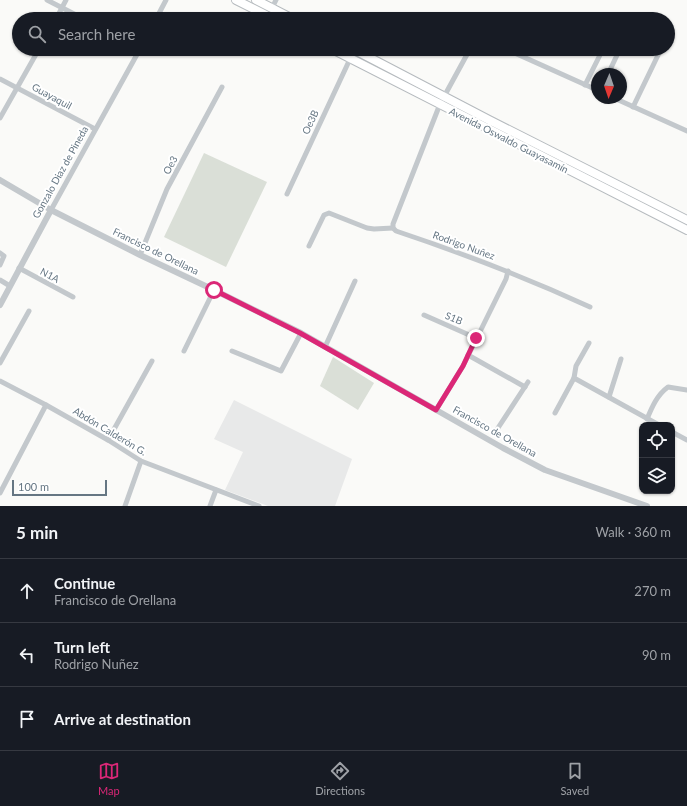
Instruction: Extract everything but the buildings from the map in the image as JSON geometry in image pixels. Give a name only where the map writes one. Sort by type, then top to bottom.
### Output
[{"type":"main road","points":[[236,0],[260,12]]},
{"type":"main road","points":[[256,0],[280,12]]},
{"type":"main road","name":"Avenida Oswaldo Guayasamín","points":[[345,56],[687,230]]},
{"type":"main road","name":"Avenida Oswaldo Guayasamín","points":[[367,56],[687,220]]},
{"type":"street","points":[[47,0],[70,12]]},
{"type":"street","points":[[60,12],[66,0]]},
{"type":"street","points":[[160,12],[166,0]]},
{"type":"street","points":[[272,8],[276,0]]},
{"type":"street","points":[[0,118],[35,56]]},
{"type":"street","name":"Gonzalo Diaz de Pineda","points":[[0,305],[136,56]]},
{"type":"street","points":[[308,246],[326,213],[368,228],[393,228],[393,224],[440,104],[466,56]]},
{"type":"street","points":[[521,56],[591,88]]},
{"type":"street","points":[[585,85],[600,56]]},
{"type":"street","points":[[611,68],[617,56]]},
{"type":"street","points":[[633,107],[658,56]]},
{"type":"street","name":"Oe3B","points":[[287,194],[350,59]]},
{"type":"street","name":"Guayaquil","points":[[0,79],[95,129]]},
{"type":"street","name":"Oe3","points":[[140,255],[167,189],[222,86]]},
{"type":"street","points":[[627,104],[687,131]]},
{"type":"street","name":"Francisco de Orellana","points":[[0,180],[51,210],[300,333],[502,448],[545,470],[647,506]]},
{"type":"street","name":"Rodrigo Nuñez","points":[[393,228],[396,231],[508,271],[590,307]]},
{"type":"street","points":[[0,253],[4,256],[0,265]]},
{"type":"street","name":"N1A","points":[[19,268],[72,297]]},
{"type":"street","points":[[436,410],[468,355],[506,279],[508,271]]},
{"type":"street","points":[[0,280],[10,286]]},
{"type":"street","points":[[325,347],[355,281]]},
{"type":"street","points":[[184,351],[214,290]]},
{"type":"street","points":[[0,363],[29,311]]},
{"type":"street","name":"S1B","points":[[424,315],[476,338]]},
{"type":"street","points":[[232,351],[281,371],[300,333]]},
{"type":"street","points":[[555,413],[574,378],[576,366],[589,343]]},
{"type":"street","points":[[468,355],[525,387]]},
{"type":"street","points":[[609,397],[621,360]]},
{"type":"street","points":[[108,440],[152,361]]},
{"type":"street","points":[[574,378],[653,422]]},
{"type":"street","name":"Abdón Calderón G.","points":[[0,381],[108,440],[141,461],[259,506]]},
{"type":"street","points":[[496,432],[528,382]]},
{"type":"street","points":[[646,418],[657,397],[663,390],[668,387],[687,390]]},
{"type":"street","points":[[0,492],[2,483],[46,405]]},
{"type":"street","points":[[675,434],[687,440]]},
{"type":"street","points":[[125,506],[141,461]]},
{"type":"street","points":[[210,506],[216,490]]},
{"type":"shaded area","points":[[204,153],[267,182],[226,267],[164,237]]},
{"type":"shaded area","points":[[333,357],[374,383],[358,410],[320,386]]},
{"type":"shaded area","points":[[234,400],[352,459],[335,506],[268,506],[225,490],[243,452],[214,439]]},
{"type":"route","points":[[214,290],[343,356],[436,410],[463,366],[476,338]]}]
